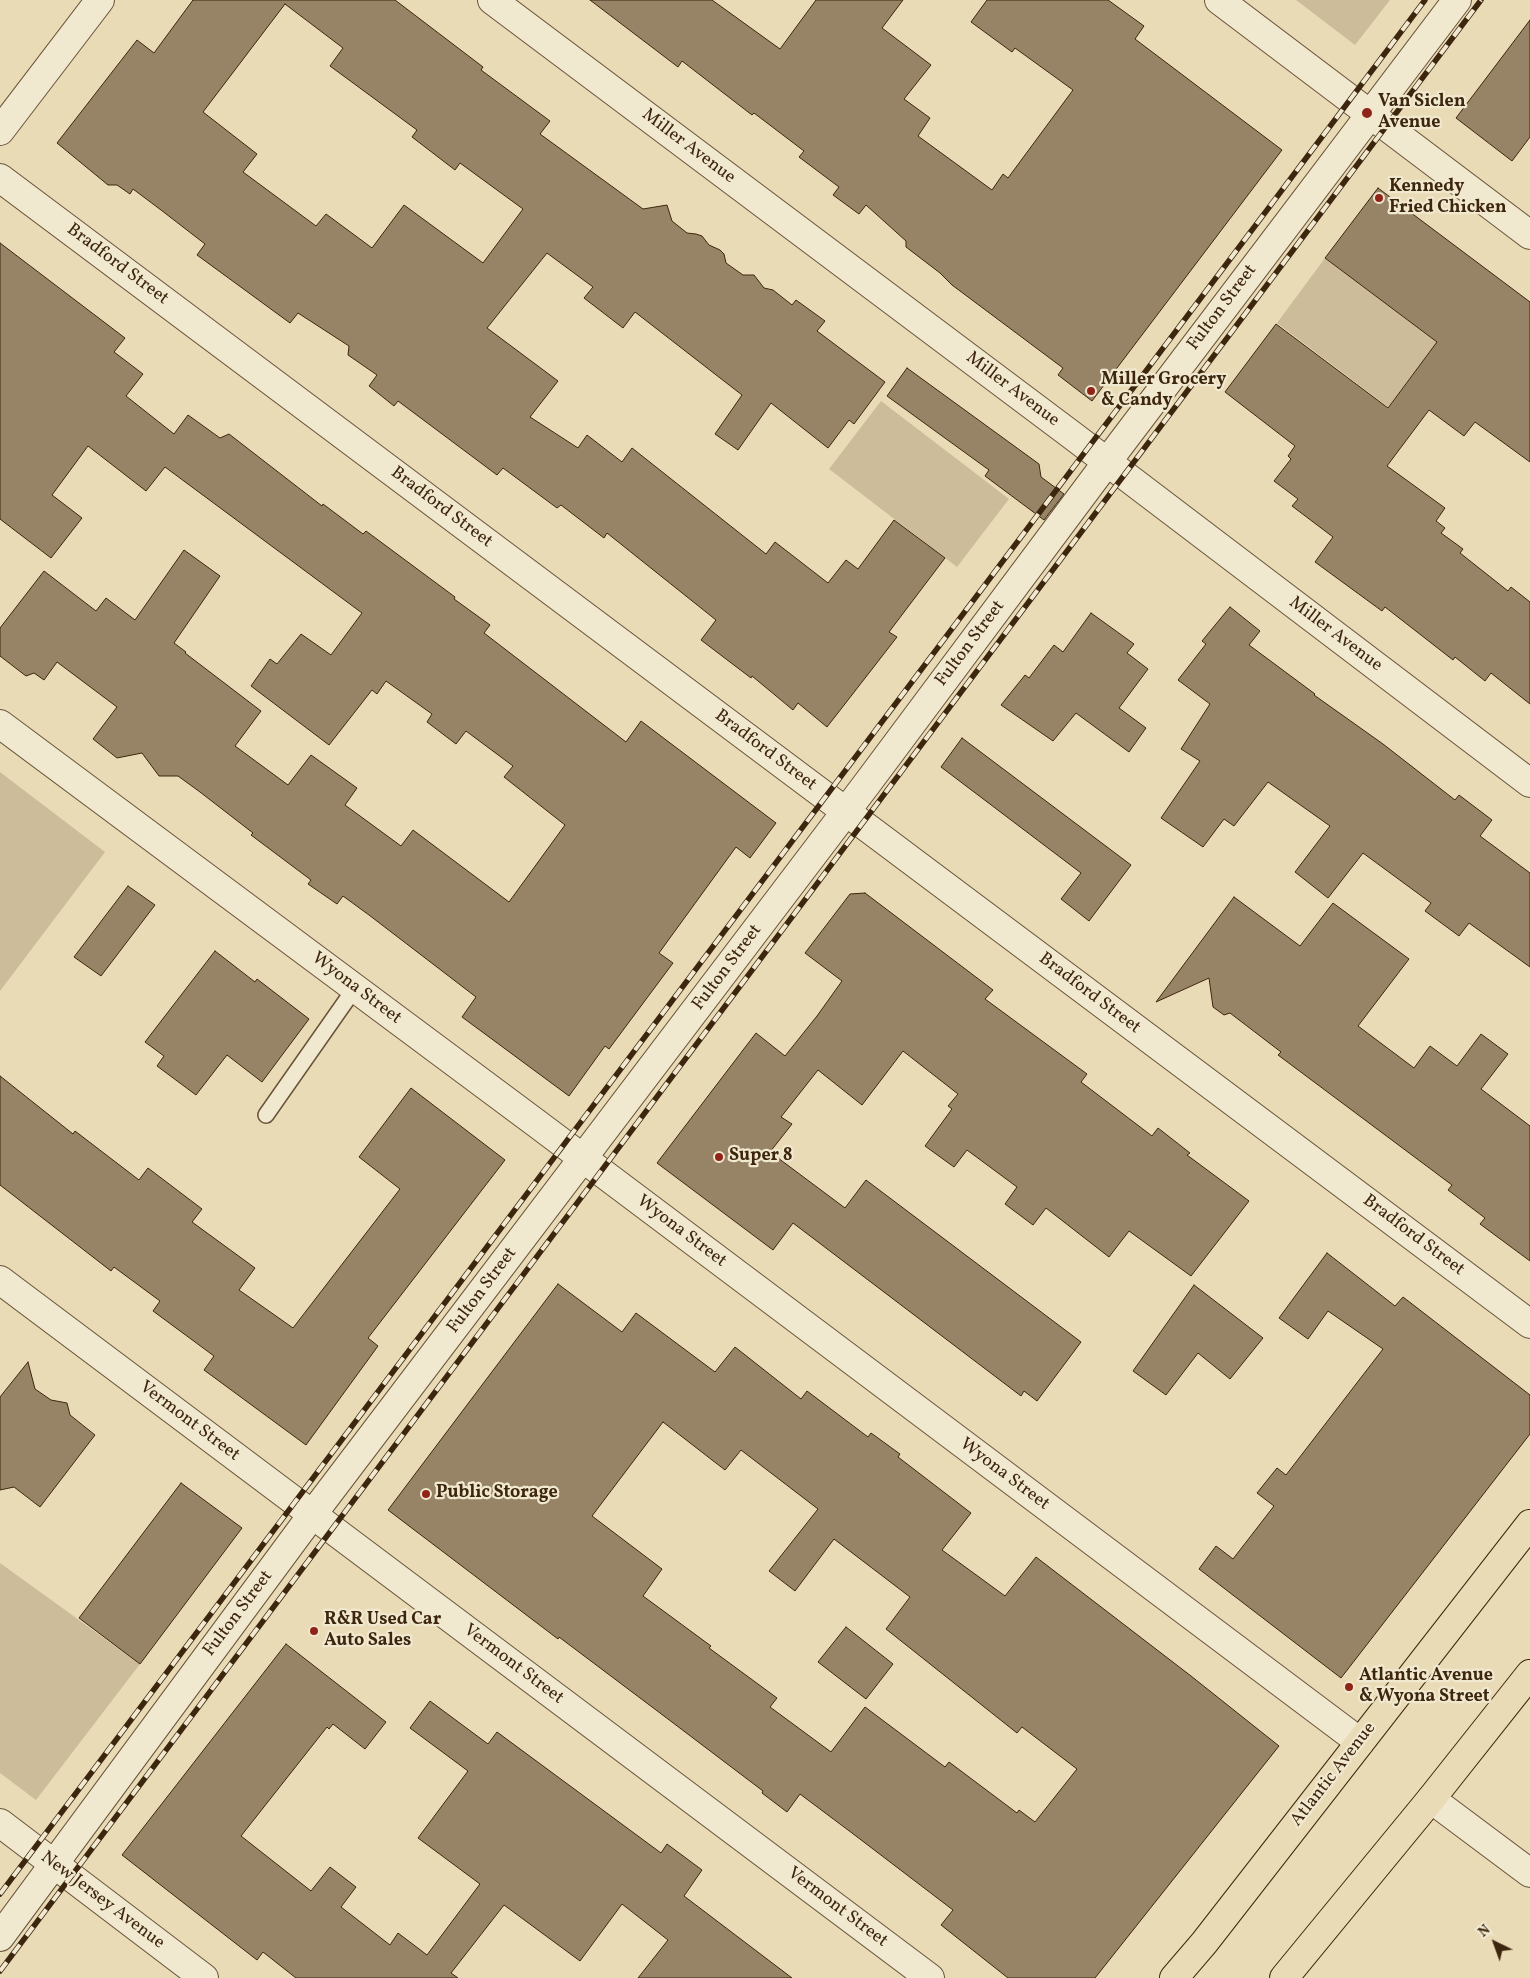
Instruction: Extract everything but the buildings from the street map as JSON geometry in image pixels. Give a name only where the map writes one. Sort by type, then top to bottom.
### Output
[{"type":"main road","name":"Atlantic Avenue","points":[[1174,1978],[1204,1943],[1530,1524]]},
{"type":"main road","points":[[1284,1978],[1431,1799],[1530,1674]]},
{"type":"street","points":[[0,131],[100,0]]},
{"type":"street","name":"Miller Avenue","points":[[492,0],[1107,462],[1530,783]]},
{"type":"street","points":[[1219,0],[1530,235]]},
{"type":"street","name":"Fulton Street","points":[[0,1937],[312,1515],[846,812],[1107,462],[1457,0]]},
{"type":"street","name":"Bradford Street","points":[[0,178],[1530,1324]]},
{"type":"street","name":"Wyona Street","points":[[0,724],[1360,1742]]},
{"type":"street","name":"Vermont Street","points":[[0,1280],[930,1978]]},
{"type":"street","points":[[1431,1799],[1530,1873]]},
{"type":"street","name":"New Jersey Avenue","points":[[0,1823],[204,1978]]},
{"type":"lane","points":[[266,1115],[355,988]]},
{"type":"shaded area","points":[[1296,0],[1390,0],[1355,45]]},
{"type":"shaded area","points":[[1325,258],[1437,342],[1388,407],[1277,323]]},
{"type":"shaded area","points":[[881,401],[1009,499],[957,567],[829,469]]},
{"type":"shaded area","points":[[0,772],[105,852],[0,991]]},
{"type":"shaded area","points":[[0,1563],[140,1664],[36,1800],[0,1773]]},
{"type":"railway","points":[[0,1894],[1425,0]]},
{"type":"railway","points":[[0,1971],[1481,0]]},
{"type":"place","name":"Van Siclen Avenue","points":[[1367,113]]},
{"type":"place","name":"Kennedy Fried Chicken","points":[[1379,198]]},
{"type":"place","name":"Miller Grocery & Candy","points":[[1091,391]]},
{"type":"place","name":"Super 8","points":[[719,1157]]},
{"type":"place","name":"Public Storage","points":[[426,1494]]},
{"type":"place","name":"R&R Used Car Auto Sales","points":[[314,1631]]},
{"type":"place","name":"Atlantic Avenue & Wyona Street","points":[[1349,1687]]}]
